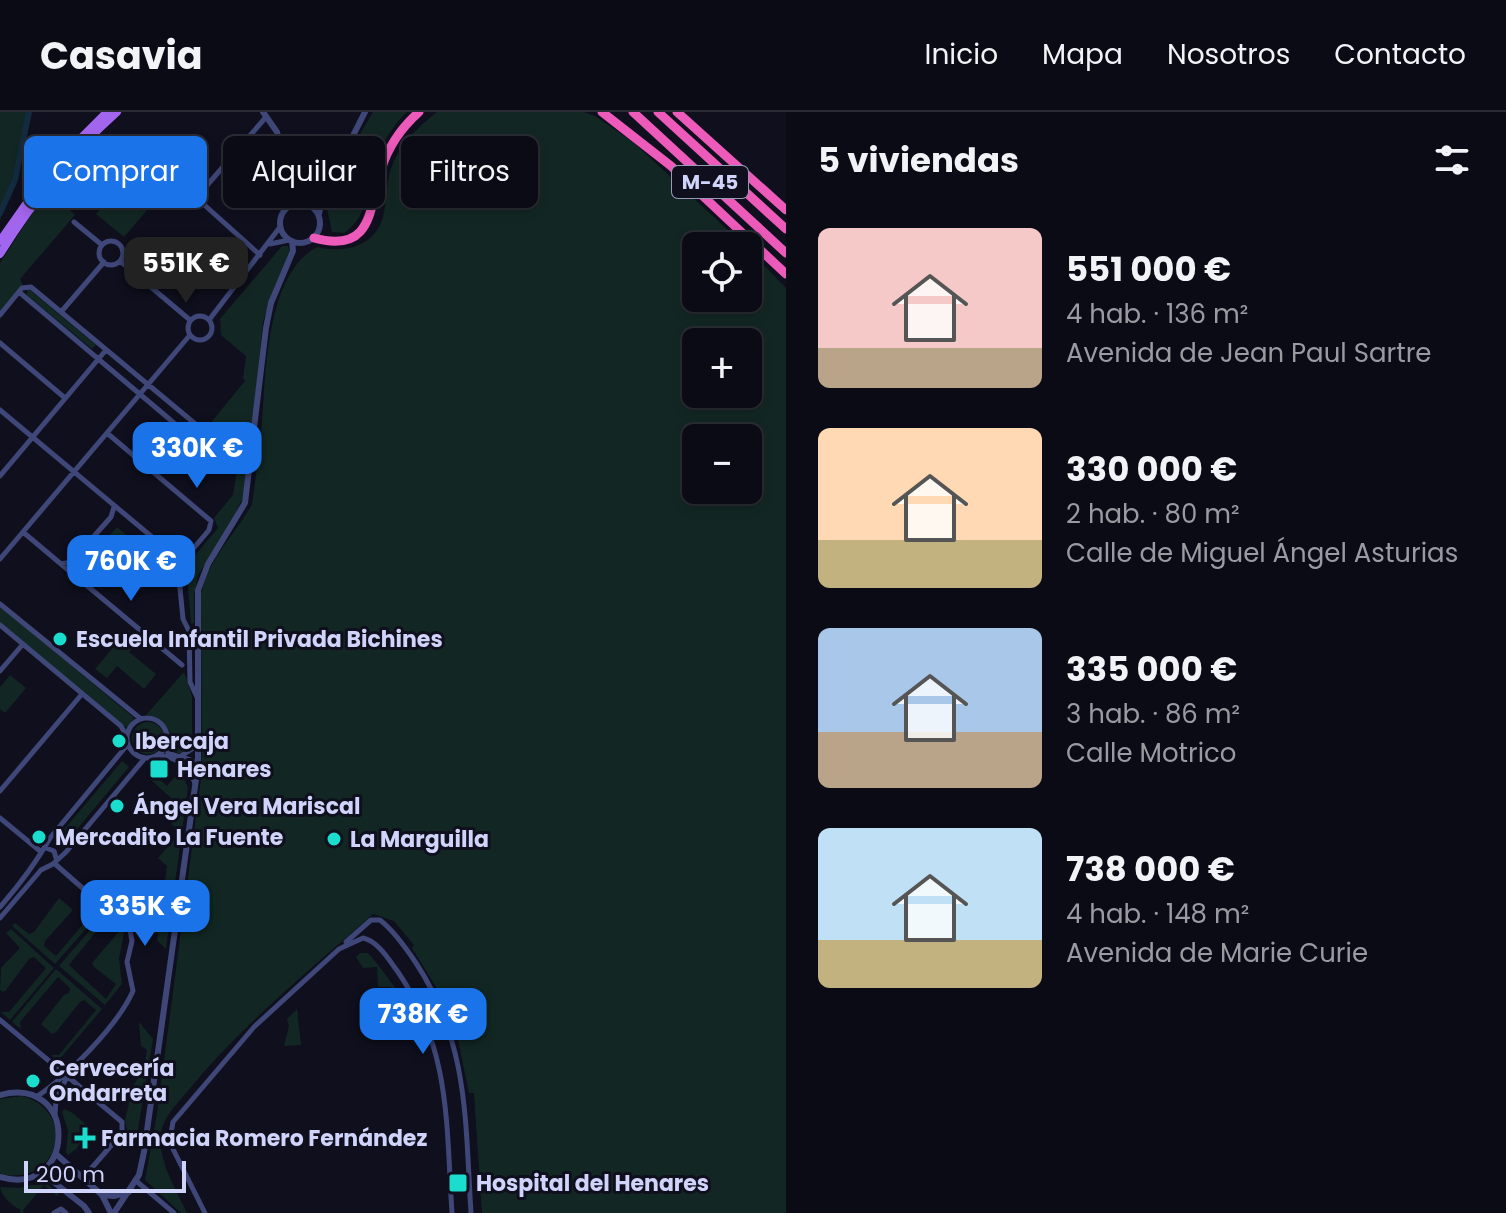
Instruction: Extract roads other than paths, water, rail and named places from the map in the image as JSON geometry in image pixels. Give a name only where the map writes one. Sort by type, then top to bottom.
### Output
[{"type":"highway","points":[[310,240],[338,242],[349,239],[366,225],[371,217],[380,171],[390,147],[419,112]]},
{"type":"highway","points":[[602,112],[671,166],[786,274]]},
{"type":"highway","name":"M-45","points":[[633,112],[786,253]]},
{"type":"highway","name":"M-45","points":[[658,112],[786,229]]},
{"type":"highway","points":[[677,112],[786,210]]},
{"type":"main road","points":[[0,241],[52,167],[107,112]]},
{"type":"main road","points":[[0,254],[58,171],[117,112]]},
{"type":"street","points":[[353,136],[365,112]]},
{"type":"street","points":[[260,255],[200,201],[203,190],[265,114],[278,136]]},
{"type":"street","points":[[207,318],[269,245],[280,227],[283,213],[288,208]]},
{"type":"street","points":[[313,208],[319,214]]},
{"type":"street","points":[[285,272],[320,227],[320,208]]},
{"type":"street","points":[[74,222],[102,245]]},
{"type":"street","points":[[56,1154],[102,1195],[112,1213],[129,1192],[144,1152],[196,788],[199,729],[198,590],[208,564],[245,503],[266,328],[271,303],[293,251],[280,227]]},
{"type":"street","points":[[269,245],[310,240]]},
{"type":"street","points":[[111,241],[118,243],[123,252],[120,261],[112,265],[104,262],[99,252],[102,245],[111,241]]},
{"type":"street","points":[[120,261],[190,320]]},
{"type":"street","points":[[61,312],[104,262]]},
{"type":"street","points":[[0,315],[19,292],[24,287],[31,287],[217,442],[232,445],[236,451],[233,460],[226,463],[219,461],[19,292]]},
{"type":"street","points":[[198,315],[207,318],[212,328],[207,337],[197,339],[190,335],[187,327],[190,320],[198,315]]},
{"type":"street","points":[[0,559],[190,335]]},
{"type":"street","points":[[0,343],[65,398]]},
{"type":"street","points":[[1,474],[106,350]]},
{"type":"street","points":[[0,410],[182,562]]},
{"type":"street","points":[[107,433],[211,521],[209,530],[182,562],[179,578],[183,619],[189,631],[190,682],[199,705]]},
{"type":"street","points":[[61,564],[74,560],[111,517],[114,506]]},
{"type":"street","points":[[23,532],[182,665]]},
{"type":"street","points":[[0,604],[141,719]]},
{"type":"street","points":[[0,625],[121,726],[134,753],[145,758]]},
{"type":"street","points":[[0,671],[23,644]]},
{"type":"street","points":[[0,791],[82,694]]},
{"type":"street","points":[[0,907],[128,740],[132,725],[141,719],[152,719],[162,725],[167,736],[164,748],[157,755]]},
{"type":"street","points":[[0,918],[46,866],[66,852],[145,758],[157,755],[177,758],[187,754],[199,729]]},
{"type":"street","points":[[164,748],[168,754],[198,766]]},
{"type":"street","points":[[177,758],[189,770],[196,788]]},
{"type":"street","points":[[0,818],[43,850],[54,851],[55,861],[126,924],[132,933],[127,962],[133,991],[128,1002],[67,1076],[56,1099],[55,1115],[60,1138],[56,1154],[41,1172],[23,1180],[0,1177]]},
{"type":"street","points":[[39,860],[46,866]]},
{"type":"street","points":[[205,1213],[170,1139],[173,1122],[254,1027],[371,920],[380,920],[411,956],[446,1021],[462,1081],[471,1213]]},
{"type":"street","points":[[380,920],[366,928],[369,940],[386,956],[410,989],[429,1028],[441,1069],[452,1213]]},
{"type":"street","points":[[341,948],[358,939],[369,940]]},
{"type":"street","points":[[0,1020],[122,1122],[122,1133],[83,1178]]},
{"type":"street","points":[[429,1028],[446,1021]]},
{"type":"street","points":[[36,1097],[67,1076]]},
{"type":"street","points":[[0,1095],[22,1093],[36,1097],[55,1115]]},
{"type":"street","points":[[41,1172],[89,1211]]},
{"type":"street","points":[[135,1180],[174,1213]]},
{"type":"street","points":[[102,1195],[129,1192]]},
{"type":"street","points":[[54,1213],[61,1209],[66,1213]]},
{"type":"waterway","points":[[0,213],[15,180],[29,112]]},
{"type":"place","name":"Escuela Infantil Privada Bichines","points":[[60,639]]},
{"type":"place","name":"Ibercaja","points":[[119,741]]},
{"type":"place","name":"Henares","points":[[159,769]]},
{"type":"place","name":"Ángel Vera Mariscal","points":[[117,806]]},
{"type":"place","name":"Mercadito La Fuente","points":[[39,837]]},
{"type":"place","name":"La Marguilla","points":[[334,839]]},
{"type":"place","name":"Cervecería Ondarreta","points":[[33,1081]]},
{"type":"place","name":"Farmacia Romero Fernández","points":[[85,1138]]},
{"type":"place","name":"Hospital del Henares","points":[[458,1183]]}]
